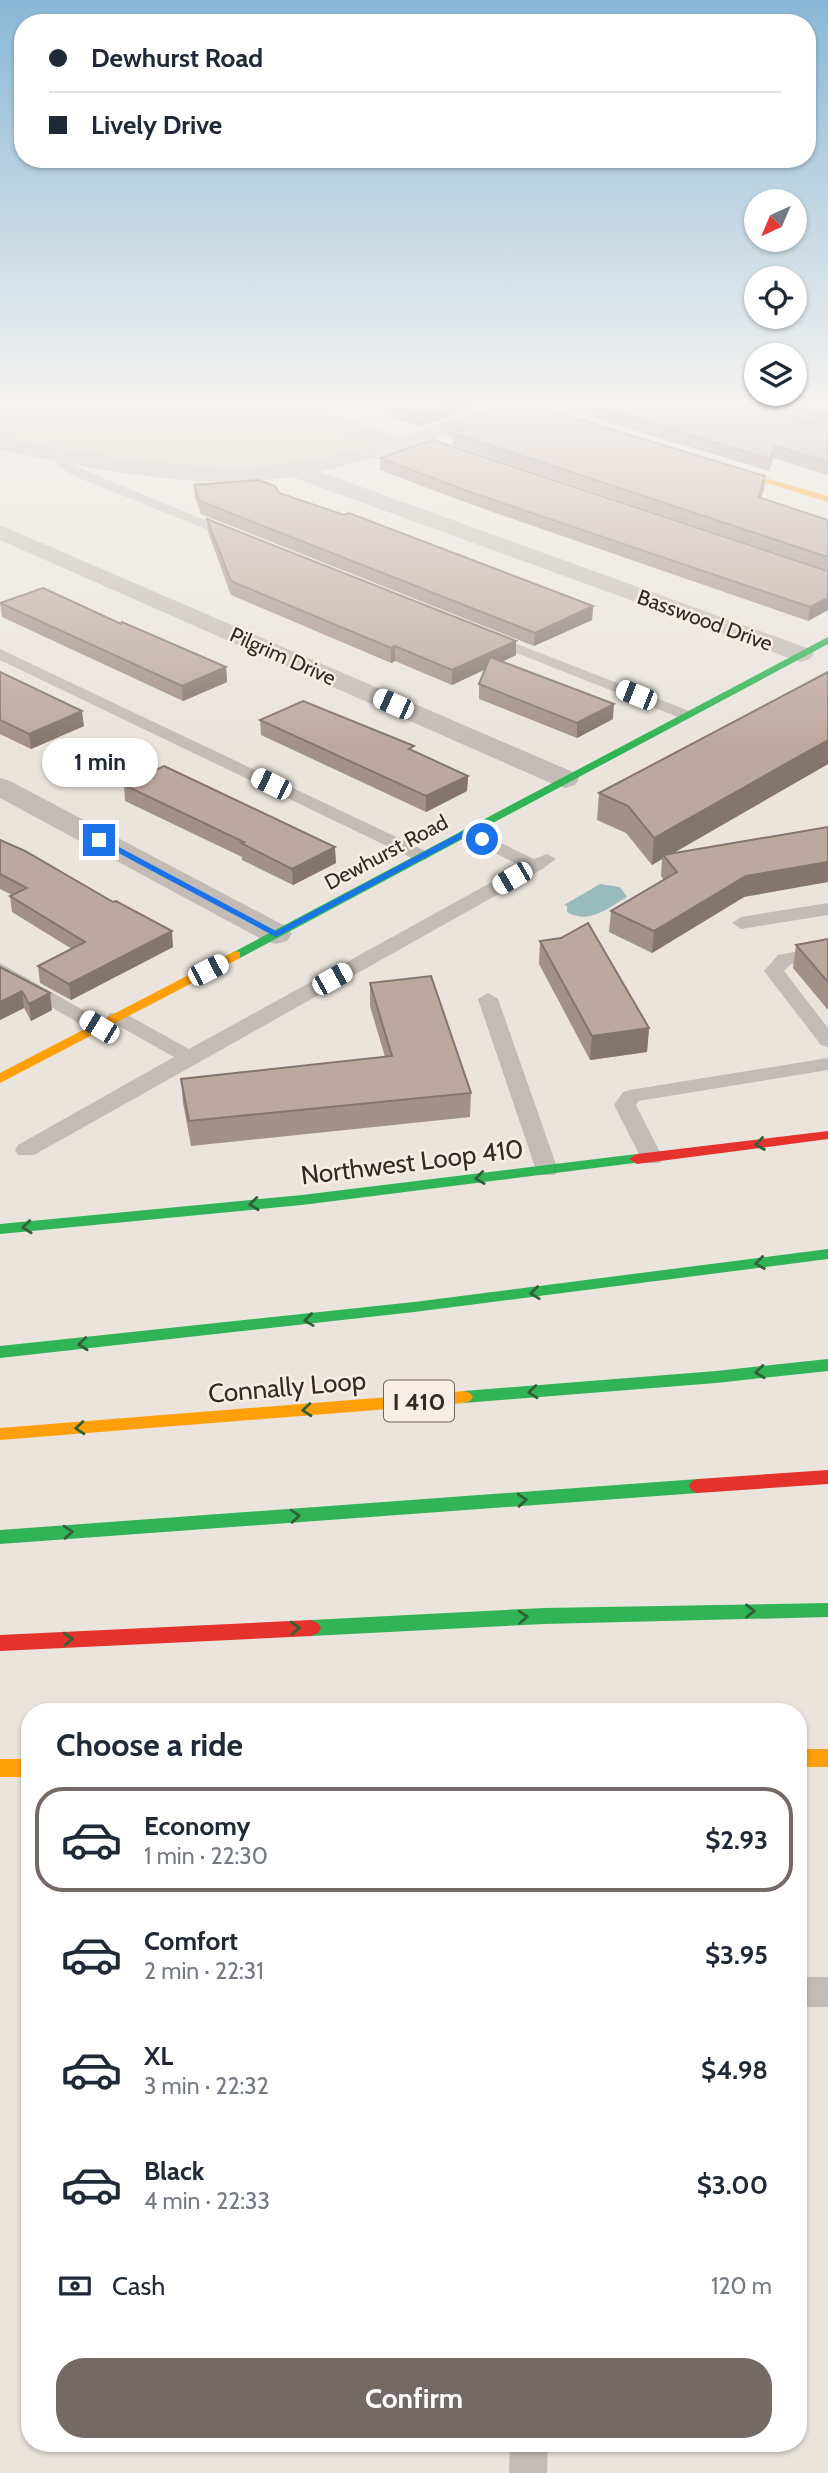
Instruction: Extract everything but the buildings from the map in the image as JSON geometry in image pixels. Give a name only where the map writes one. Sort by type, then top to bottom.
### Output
[{"type":"main road","name":"Dewhurst Road","points":[[0,1079],[828,640]]},
{"type":"main road","name":"Northwest Loop 410","points":[[0,1229],[302,1200],[828,1135]]},
{"type":"main road","points":[[0,1352],[549,1292],[828,1254]]},
{"type":"main road","name":"Connally Loop","points":[[0,1434],[716,1377],[828,1365]]},
{"type":"main road","points":[[0,1537],[828,1477]]},
{"type":"main road","points":[[657,1490],[828,1494]]},
{"type":"main road","points":[[0,1643],[544,1616],[828,1609]]},
{"type":"main road","points":[[807,1758],[828,1758]]},
{"type":"main road","points":[[0,1768],[21,1768]]},
{"type":"street","name":"Basswood Drive","points":[[419,516],[800,654]]},
{"type":"street","name":"Pilgrim Drive","points":[[0,532],[565,779]]},
{"type":"street","points":[[0,787],[276,934]]},
{"type":"lane","points":[[188,516],[247,540]]},
{"type":"lane","points":[[480,633],[686,715]]},
{"type":"lane","points":[[0,654],[422,856]]},
{"type":"lane","points":[[26,1150],[541,862],[468,832]]},
{"type":"lane","points":[[741,923],[828,909]]},
{"type":"lane","points":[[828,952],[785,959],[774,971],[828,1041]]},
{"type":"lane","points":[[0,969],[108,1022],[190,1058]]},
{"type":"lane","points":[[488,999],[547,1170]]},
{"type":"lane","points":[[652,1158],[625,1105],[630,1096],[828,1064]]},
{"type":"lane","points":[[807,1992],[828,1992]]},
{"type":"lane","points":[[528,2473],[529,2452]]},
{"type":"water","points":[[600,884],[620,887],[627,897],[591,916],[575,916],[567,912],[567,906],[564,905]]},
{"type":"traffic: fast","points":[[235,955],[828,640]]},
{"type":"traffic: fast","points":[[0,1229],[302,1200],[637,1159]]},
{"type":"traffic: fast","points":[[0,1352],[414,1307],[828,1254]]},
{"type":"traffic: fast","points":[[464,1397],[716,1377],[828,1365]]},
{"type":"traffic: fast","points":[[0,1537],[698,1486]]},
{"type":"traffic: fast","points":[[311,1628],[544,1616],[828,1610]]},
{"type":"traffic: slow","points":[[0,1079],[235,955]]},
{"type":"traffic: slow","points":[[0,1434],[464,1397]]},
{"type":"traffic: slow","points":[[807,1758],[828,1758]]},
{"type":"traffic: slow","points":[[0,1768],[21,1768]]},
{"type":"traffic: jam","points":[[637,1159],[828,1135]]},
{"type":"traffic: jam","points":[[698,1486],[828,1477]]},
{"type":"traffic: jam","points":[[0,1643],[311,1628]]},
{"type":"route","points":[[99,840],[276,934],[468,832],[482,839]]}]
